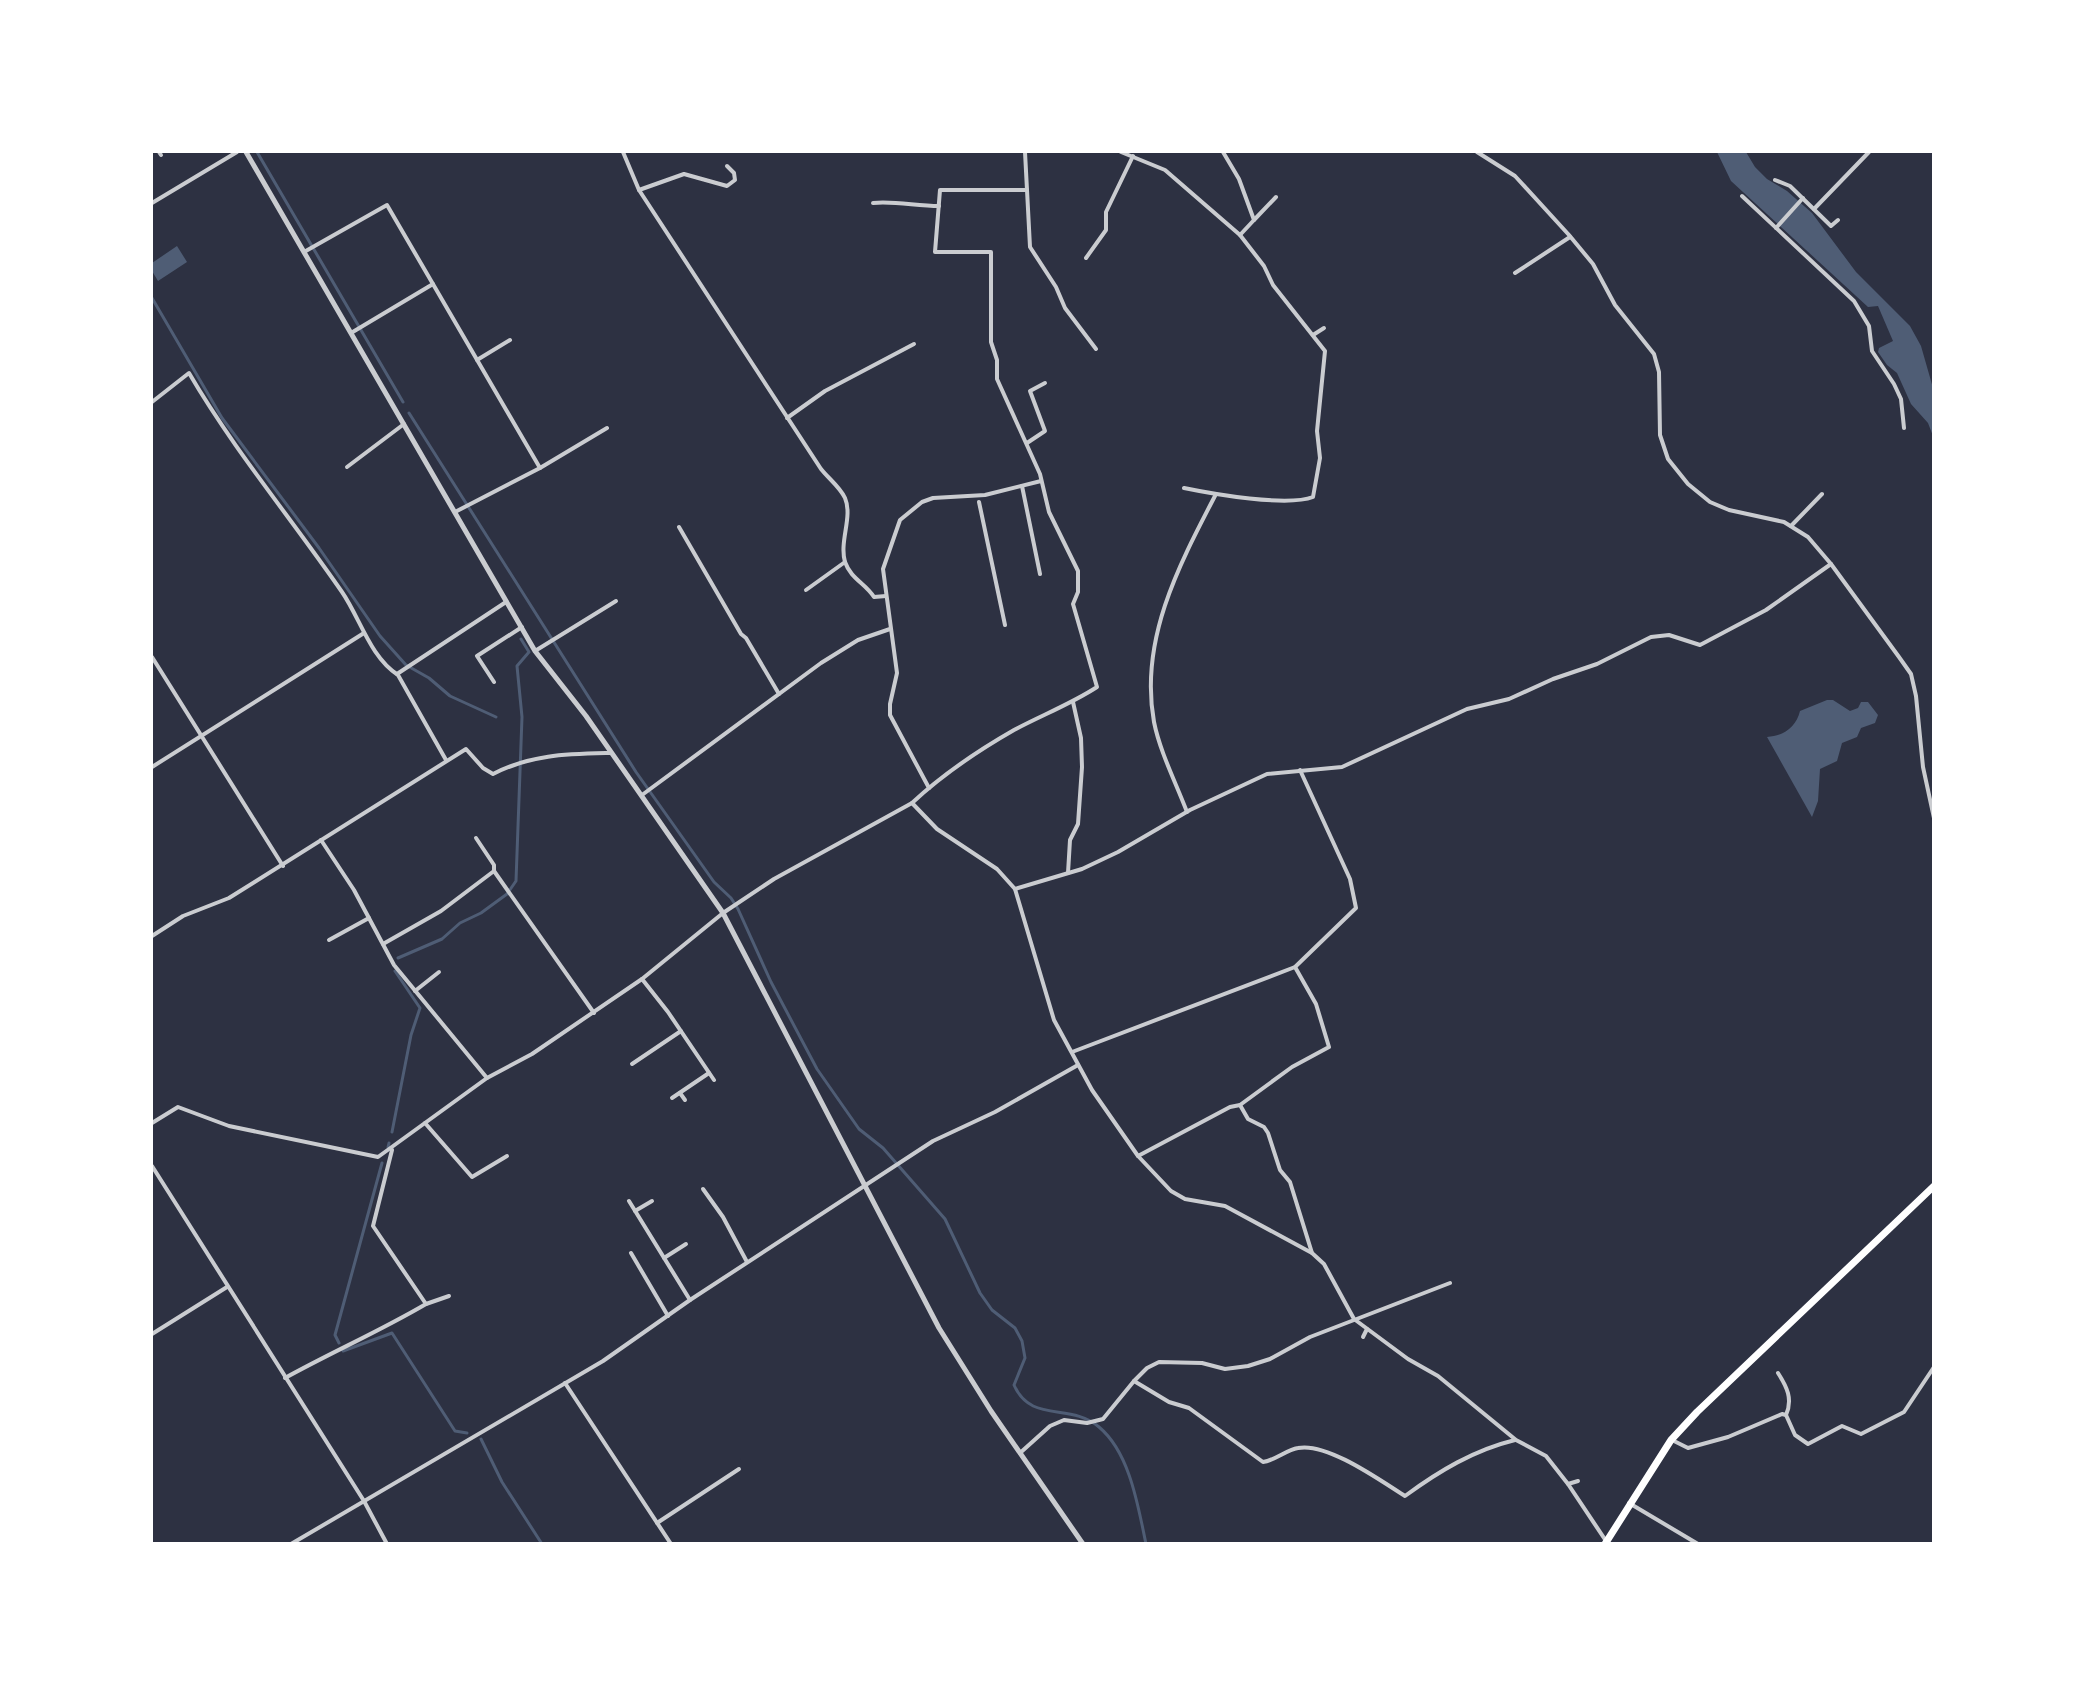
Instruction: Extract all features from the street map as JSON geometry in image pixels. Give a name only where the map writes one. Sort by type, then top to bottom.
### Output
[{"type":"main road","points":[[1606,1543],[1629,1502],[1671,1440],[1716,1391],[1934,1186]]},
{"type":"street","points":[[152,203],[237,152]]},
{"type":"street","points":[[246,152],[536,651],[642,795],[723,913],[939,1328],[1020,1453],[1083,1544]]},
{"type":"street","points":[[623,152],[639,190],[787,418],[821,469],[845,499],[847,512],[842,543],[845,562],[853,578],[867,586],[874,597],[886,596]]},
{"type":"street","points":[[1025,152],[1032,254],[1056,287],[1065,308],[1096,349]]},
{"type":"street","points":[[1121,152],[1165,170],[1240,235],[1264,266],[1273,285],[1325,351],[1317,431],[1320,458],[1313,497],[1297,501],[1216,494],[1184,488]]},
{"type":"street","points":[[1233,152],[1225,153],[1239,179],[1254,220]]},
{"type":"street","points":[[1477,152],[1515,177],[1570,237],[1593,264],[1615,305],[1654,354],[1659,372],[1660,435],[1668,459],[1688,484],[1710,502],[1729,510],[1784,522],[1808,537],[1831,564],[1911,674],[1923,767],[1934,818]]},
{"type":"street","points":[[1814,209],[1869,152]]},
{"type":"street","points":[[1086,258],[1106,230],[1106,212],[1133,156]]},
{"type":"street","points":[[639,190],[684,174],[727,186],[735,180],[734,173],[727,166]]},
{"type":"street","points":[[1775,180],[1790,186],[1831,226],[1838,220]]},
{"type":"street","points":[[152,1123],[176,1107],[239,1128],[378,1157],[487,1078],[532,1054],[642,980],[723,913],[774,879],[912,803],[929,788],[1014,730],[1073,702],[1097,687],[1073,604],[1078,592],[1078,572],[1048,512],[1040,474],[997,379],[997,360],[991,342],[991,252],[935,252],[940,190],[1027,190]]},
{"type":"street","points":[[1742,196],[1854,301],[1869,326],[1872,351],[1894,384],[1900,399],[1904,428]]},
{"type":"street","points":[[1240,235],[1276,197]]},
{"type":"street","points":[[1776,228],[1803,198]]},
{"type":"street","points":[[873,203],[900,201],[913,206],[939,206]]},
{"type":"street","points":[[304,252],[387,206],[540,468]]},
{"type":"street","points":[[1515,273],[1570,237]]},
{"type":"street","points":[[351,333],[433,284]]},
{"type":"street","points":[[1313,334],[1324,328]]},
{"type":"street","points":[[477,360],[510,340]]},
{"type":"street","points":[[787,418],[825,391],[914,344]]},
{"type":"street","points":[[152,402],[189,373],[217,421],[344,594],[364,633],[391,670],[397,674],[446,760]]},
{"type":"street","points":[[1027,443],[1045,431],[1030,392],[1045,383]]},
{"type":"street","points":[[347,467],[404,424]]},
{"type":"street","points":[[454,512],[540,468],[607,428]]},
{"type":"street","points":[[929,788],[890,715],[890,704],[897,673],[883,569],[896,530],[900,520],[922,502],[933,498],[985,495],[1041,481]]},
{"type":"street","points":[[1022,486],[1040,574]]},
{"type":"street","points":[[1187,812],[1155,724],[1150,681],[1164,603],[1216,494]]},
{"type":"street","points":[[1791,526],[1822,494]]},
{"type":"street","points":[[979,502],[1005,625]]},
{"type":"street","points":[[679,527],[779,694]]},
{"type":"street","points":[[806,590],[845,562]]},
{"type":"street","points":[[1015,888],[1068,873],[1118,852],[1187,812],[1267,774],[1342,767],[1467,709],[1509,699],[1553,679],[1597,664],[1651,637],[1669,635],[1700,645],[1766,610],[1831,564]]},
{"type":"street","points":[[397,674],[507,602]]},
{"type":"street","points":[[536,651],[616,602]]},
{"type":"street","points":[[494,682],[477,656],[522,627]]},
{"type":"street","points":[[642,795],[779,694],[858,640],[890,629]]},
{"type":"street","points":[[152,767],[364,633]]},
{"type":"street","points":[[152,657],[283,866]]},
{"type":"street","points":[[1068,873],[1070,840],[1078,824],[1082,767],[1081,738],[1073,702]]},
{"type":"street","points":[[152,936],[183,916],[229,898],[283,866],[466,749],[483,768],[493,774],[517,762],[565,754],[611,753]]},
{"type":"street","points":[[1072,1052],[1295,967],[1356,908],[1350,879],[1299,770]]},
{"type":"street","points":[[912,803],[937,829],[997,869],[1015,888],[1054,1020],[1092,1090],[1138,1156],[1171,1191],[1185,1199],[1225,1206],[1312,1254],[1324,1264],[1354,1319],[1408,1359],[1438,1376],[1516,1440],[1546,1456],[1568,1484],[1606,1543]]},
{"type":"street","points":[[476,838],[494,865],[494,871],[594,1013]]},
{"type":"street","points":[[321,840],[369,918],[394,965],[487,1078]]},
{"type":"street","points":[[383,944],[441,911],[494,871]]},
{"type":"street","points":[[329,940],[369,918]]},
{"type":"street","points":[[1138,1156],[1230,1107],[1240,1105],[1292,1067],[1329,1047],[1316,1004],[1295,967]]},
{"type":"street","points":[[415,991],[439,972]]},
{"type":"street","points":[[642,980],[681,1031],[714,1080]]},
{"type":"street","points":[[632,1064],[681,1031]]},
{"type":"street","points":[[291,1544],[566,1383],[643,1335],[690,1300],[866,1187],[933,1141],[995,1112],[1078,1065]]},
{"type":"street","points":[[672,1098],[709,1073]]},
{"type":"street","points":[[680,1093],[685,1100]]},
{"type":"street","points":[[1240,1105],[1248,1119],[1264,1127],[1268,1133],[1278,1165],[1290,1182],[1312,1254]]},
{"type":"street","points":[[425,1124],[472,1178],[507,1156]]},
{"type":"street","points":[[393,1148],[373,1226],[426,1304]]},
{"type":"street","points":[[152,1166],[364,1501],[387,1544]]},
{"type":"street","points":[[703,1188],[723,1217],[747,1262]]},
{"type":"street","points":[[629,1201],[690,1300]]},
{"type":"street","points":[[635,1211],[652,1201]]},
{"type":"street","points":[[664,1258],[686,1244]]},
{"type":"street","points":[[631,1253],[668,1316]]},
{"type":"street","points":[[1020,1453],[1050,1426],[1064,1420],[1087,1423],[1103,1419],[1134,1381],[1147,1368],[1159,1362],[1202,1363],[1225,1369],[1248,1366],[1270,1359],[1310,1336],[1450,1283]]},
{"type":"street","points":[[152,1334],[227,1287]]},
{"type":"street","points":[[285,1378],[350,1342],[376,1334],[426,1304],[449,1296]]},
{"type":"street","points":[[1363,1337],[1367,1329]]},
{"type":"street","points":[[1778,1373],[1788,1393],[1790,1405],[1786,1415],[1795,1435],[1808,1444],[1846,1426],[1861,1434],[1904,1412],[1934,1367]]},
{"type":"street","points":[[1134,1381],[1169,1401],[1189,1408],[1263,1462],[1297,1448],[1315,1449],[1357,1465],[1405,1496],[1444,1469],[1486,1447],[1516,1440]]},
{"type":"street","points":[[566,1383],[671,1544]]},
{"type":"street","points":[[1671,1440],[1688,1448],[1728,1437],[1782,1414],[1786,1415]]},
{"type":"street","points":[[657,1522],[739,1469]]},
{"type":"street","points":[[1568,1484],[1578,1481]]},
{"type":"street","points":[[1629,1502],[1698,1544]]},
{"type":"water","points":[[1717,152],[1746,152],[1755,167],[1767,179],[1787,191],[1812,213],[1856,272],[1910,326],[1921,346],[1933,388],[1933,436],[1928,423],[1911,404],[1897,373],[1887,365],[1878,352],[1879,348],[1893,341],[1878,306],[1868,307],[1731,181]]},
{"type":"water","points":[[177,246],[187,262],[158,281],[152,271],[152,263]]},
{"type":"water","points":[[1827,700],[1833,700],[1850,711],[1858,708],[1861,702],[1868,702],[1878,715],[1875,723],[1861,728],[1857,737],[1842,743],[1837,761],[1820,769],[1818,801],[1812,817],[1767,737],[1784,733],[1796,722],[1800,711]]},
{"type":"waterway","points":[[257,152],[403,402]]},
{"type":"waterway","points":[[152,298],[222,418],[319,548],[380,636],[406,665],[429,678],[450,696],[496,717]]},
{"type":"waterway","points":[[409,413],[636,772],[714,882],[731,898],[738,909],[771,982],[817,1069],[859,1129],[883,1148],[945,1219],[980,1293],[992,1310],[1015,1328],[1022,1341],[1025,1358],[1014,1385],[1021,1397],[1041,1409],[1076,1415],[1088,1420],[1110,1438],[1131,1481],[1146,1544]]},
{"type":"waterway","points":[[398,958],[442,939],[460,923],[481,913],[507,894],[516,881],[522,717],[517,666],[529,652],[521,639]]},
{"type":"waterway","points":[[392,1132],[411,1035],[420,1008],[395,971]]},
{"type":"waterway","points":[[388,1147],[389,1143]]},
{"type":"waterway","points":[[339,1343],[335,1335],[382,1163]]},
{"type":"waterway","points":[[343,1351],[392,1333],[455,1431],[467,1433]]},
{"type":"waterway","points":[[481,1439],[502,1482],[542,1544]]}]
